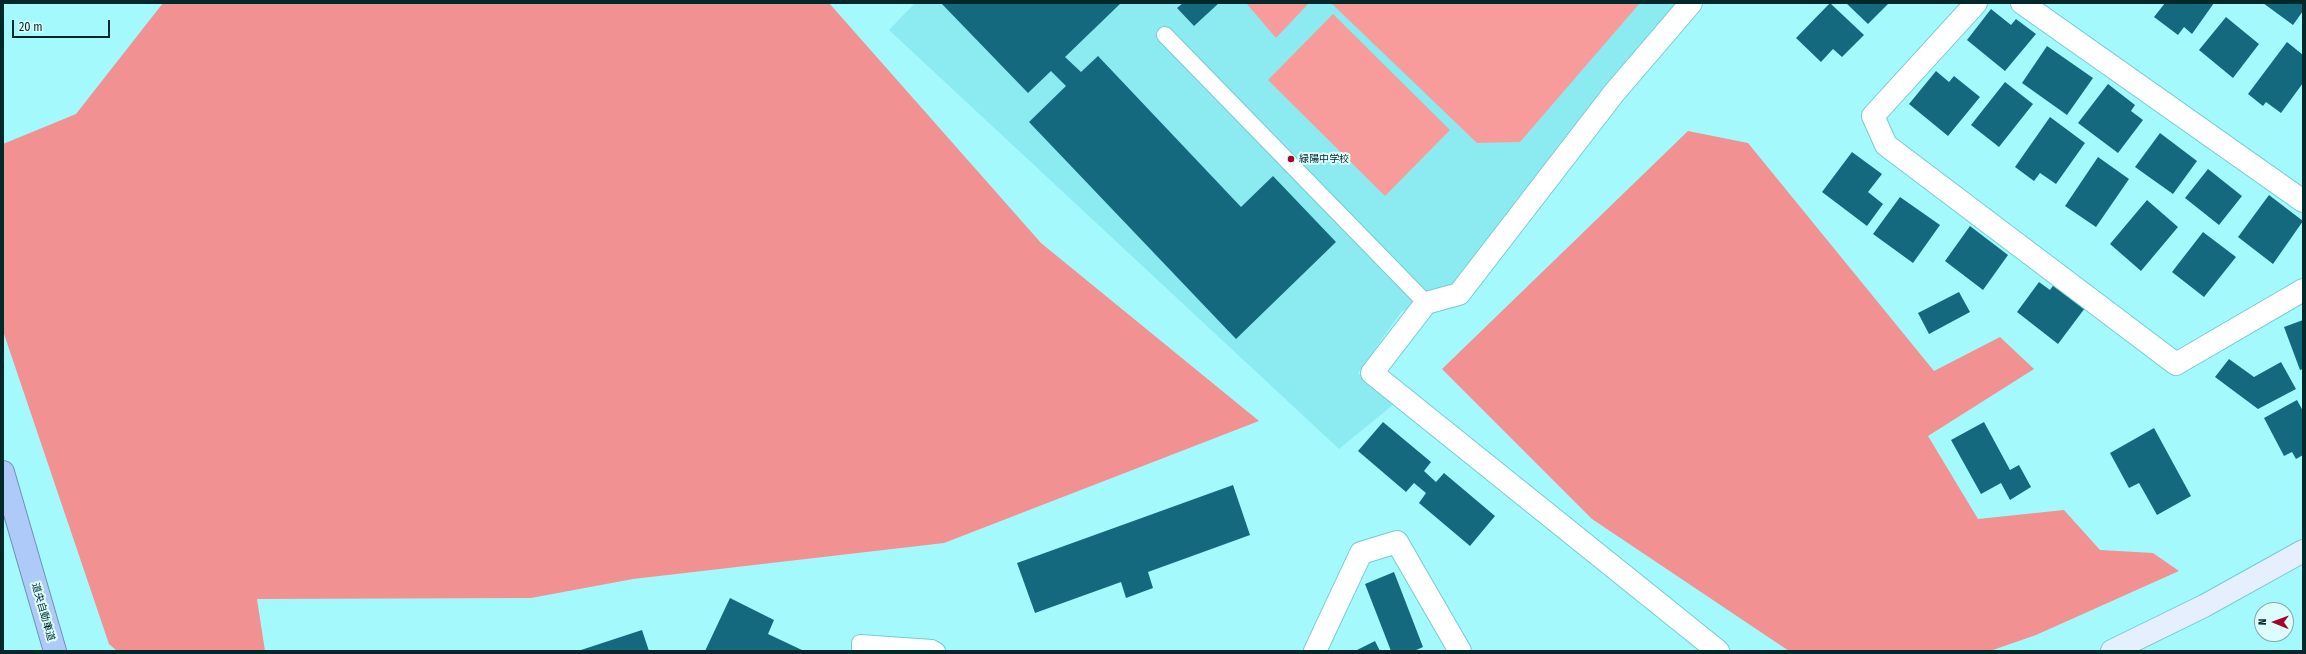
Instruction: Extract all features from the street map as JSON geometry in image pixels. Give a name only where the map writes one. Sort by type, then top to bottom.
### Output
[{"type":"highway","name":"道央自動車道","points":[[3,472],[55,651]]},
{"type":"highway","name":"道央自動車道","points":[[3,504],[32,572]]},
{"type":"street","points":[[1691,3],[1614,93],[1459,294],[1426,303],[1372,373],[1718,651]]},
{"type":"street","points":[[1976,3],[1873,116],[1886,145],[2176,364],[2303,290]]},
{"type":"street","points":[[2022,3],[2303,201]]},
{"type":"street","points":[[1315,651],[1361,554],[1397,542],[1460,651]]},
{"type":"street","points":[[2112,651],[2204,606],[2303,551]]},
{"type":"lane","points":[[1165,35],[1426,303]]},
{"type":"lane","points":[[860,651],[860,643],[932,648],[937,651]]},
{"type":"shaded area","points":[[163,3],[829,3],[1041,243],[1259,421],[944,543],[633,579],[531,598],[257,599],[265,651],[117,651],[109,644],[3,331],[3,144],[76,114]]},
{"type":"shaded area","name":"緑陽中学校","points":[[915,3],[1678,3],[1455,287],[1402,311],[1358,373],[1394,404],[1339,449],[889,30]]},
{"type":"shaded area","points":[[1246,3],[1309,3],[1276,38]]},
{"type":"shaded area","points":[[1331,3],[1640,3],[1520,142],[1477,143]]},
{"type":"shaded area","points":[[1333,14],[1450,130],[1385,196],[1268,80]]},
{"type":"shaded area","points":[[1688,131],[1748,143],[1934,371],[2000,337],[2034,369],[1928,436],[1978,519],[2064,510],[2100,550],[2153,553],[2179,571],[2036,635],[1990,651],[1789,651],[1592,519],[1442,369]]},
{"type":"building","points":[[941,3],[1121,3],[1065,57],[1081,72],[1098,56],[1241,207],[1273,176],[1336,242],[1236,339],[1029,122],[1066,86],[1051,71],[1028,93]]},
{"type":"building","points":[[1183,3],[1219,3],[1194,26],[1177,8]]},
{"type":"building","points":[[1830,3],[1864,35],[1842,57],[1833,49],[1821,62],[1796,38]]},
{"type":"building","points":[[1846,3],[1889,3],[1868,24]]},
{"type":"building","points":[[2165,3],[2214,3],[2192,34],[2184,27],[2178,35],[2154,17]]},
{"type":"building","points":[[2263,3],[2303,3],[2303,11],[2293,25]]},
{"type":"building","points":[[1991,9],[2011,25],[2016,19],[2036,34],[2005,71],[1967,40]]},
{"type":"building","points":[[2226,17],[2259,44],[2233,78],[2199,50]]},
{"type":"building","points":[[2287,42],[2303,55],[2303,83],[2281,113],[2266,102],[2263,106],[2248,94]]},
{"type":"building","points":[[2047,46],[2093,78],[2067,115],[2022,83]]},
{"type":"building","points":[[1936,71],[1949,82],[1954,76],[1980,97],[1948,136],[1909,104]]},
{"type":"building","points":[[2005,82],[2033,104],[1999,147],[1971,125]]},
{"type":"building","points":[[2108,84],[2135,105],[2131,111],[2143,120],[2118,153],[2078,123]]},
{"type":"building","points":[[2050,117],[2085,143],[2056,184],[2040,173],[2034,181],[2015,167]]},
{"type":"building","points":[[2160,133],[2197,161],[2173,194],[2135,167]]},
{"type":"building","points":[[1852,152],[1882,174],[1868,192],[1883,204],[1867,226],[1822,192]]},
{"type":"building","points":[[2098,157],[2129,179],[2096,227],[2065,206]]},
{"type":"building","points":[[2208,169],[2242,196],[2219,225],[2185,198]]},
{"type":"building","points":[[2269,195],[2303,221],[2273,264],[2238,237]]},
{"type":"building","points":[[1900,197],[1940,225],[1913,263],[1873,234]]},
{"type":"building","points":[[2147,200],[2178,227],[2141,271],[2110,244]]},
{"type":"building","points":[[1970,226],[2008,255],[1983,290],[1945,261]]},
{"type":"building","points":[[2203,232],[2236,257],[2204,297],[2172,272]]},
{"type":"building","points":[[2057,280],[2088,304],[2058,344],[2017,312],[2039,282],[2050,290]]},
{"type":"building","points":[[1959,292],[1970,312],[1929,334],[1918,313]]},
{"type":"building","points":[[2303,320],[2303,369],[2300,370],[2284,327]]},
{"type":"building","points":[[2229,359],[2254,377],[2281,362],[2296,389],[2258,409],[2215,377]]},
{"type":"building","points":[[2297,400],[2303,411],[2303,455],[2296,459],[2292,452],[2284,456],[2264,418]]},
{"type":"building","points":[[1383,422],[1431,462],[1424,471],[1436,482],[1444,473],[1495,516],[1470,546],[1419,503],[1426,493],[1414,483],[1406,492],[1358,451]]},
{"type":"building","points":[[1984,422],[2010,470],[2019,465],[2031,487],[2010,500],[2001,483],[1981,494],[1951,440]]},
{"type":"building","points":[[2154,428],[2191,496],[2157,515],[2139,483],[2129,488],[2110,453]]},
{"type":"building","points":[[1233,485],[1250,535],[1148,572],[1153,588],[1126,598],[1121,582],[1035,613],[1017,563]]},
{"type":"building","points":[[1394,572],[1423,647],[1414,651],[1391,651],[1365,584]]},
{"type":"building","points":[[730,598],[774,620],[768,634],[804,651],[705,651]]},
{"type":"building","points":[[642,630],[649,651],[578,651]]},
{"type":"building","points":[[1375,641],[1380,651],[1355,651]]},
{"type":"place","name":"緑陽中学校","points":[[1291,159]]}]
